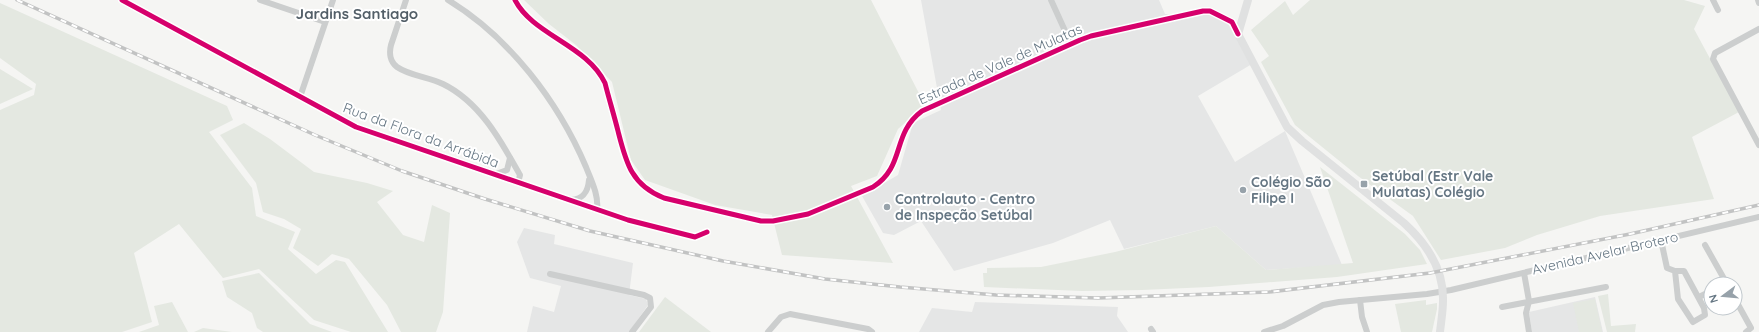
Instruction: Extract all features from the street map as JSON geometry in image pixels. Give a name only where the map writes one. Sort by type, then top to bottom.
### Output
[{"type":"main road","points":[[1238,34],[1248,0]]},
{"type":"main road","name":"Estrada de Vale de Mulatas","points":[[1238,34],[1286,124],[1302,142],[1380,203],[1409,228],[1422,242],[1433,260],[1441,278],[1444,298],[1439,332]]},
{"type":"street","name":"Rua da Flora da Arrábida","points":[[122,0],[356,127],[628,220],[695,237],[707,232]]},
{"type":"street","points":[[260,0],[325,22]]},
{"type":"street","points":[[300,97],[333,0]]},
{"type":"street","points":[[406,0],[391,45],[390,51],[392,61],[402,70],[441,83],[461,95],[480,113],[510,156],[520,175],[518,183]]},
{"type":"street","points":[[448,0],[463,10],[496,38],[547,98],[577,148],[590,176],[598,201],[597,210]]},
{"type":"street","name":"Estrada de Vale de Mulatas","points":[[516,0],[526,15],[586,58],[602,76],[625,160],[642,186],[664,198],[761,221],[784,220],[802,216],[873,187],[881,182],[891,170],[904,131],[911,121],[922,111],[1091,36],[1210,11],[1232,22],[1238,34]]},
{"type":"street","points":[[1051,0],[1071,44]]},
{"type":"street","points":[[1713,0],[1718,10]]},
{"type":"street","points":[[1759,29],[1715,53],[1713,58],[1714,63],[1759,145]]},
{"type":"street","points":[[495,174],[502,173],[507,170],[510,156]]},
{"type":"street","points":[[567,199],[578,199],[586,193],[590,176]]},
{"type":"street","name":"Avenida Avelar Brotero","points":[[1264,332],[1283,326],[1323,305],[1451,290],[1759,217]]},
{"type":"street","points":[[1661,240],[1667,268],[1675,271],[1684,271],[1704,308],[1705,315],[1693,322],[1678,300],[1675,271]]},
{"type":"street","points":[[1705,245],[1722,276]]},
{"type":"street","points":[[1524,273],[1529,301],[1526,313],[1529,332]]},
{"type":"street","points":[[550,274],[644,295],[650,298],[651,307],[632,332]]},
{"type":"street","points":[[1502,307],[1606,287]]},
{"type":"street","points":[[1699,297],[1703,295]]},
{"type":"street","points":[[1360,300],[1362,317],[1367,332]]},
{"type":"street","points":[[1743,313],[1752,330],[1746,332]]},
{"type":"street","points":[[768,332],[781,317],[790,314],[868,329],[872,332]]},
{"type":"shaded area","points":[[524,0],[871,0],[925,105],[898,129],[877,176],[851,186],[893,263],[782,255],[772,215],[715,205],[645,180],[631,160],[612,82],[576,45],[549,24]]},
{"type":"shaded area","points":[[921,0],[1159,0],[1165,14],[1211,15],[1226,22],[1232,29],[1252,64],[1198,96],[1235,162],[1285,131],[1342,265],[1266,270],[1216,226],[1124,249],[1110,220],[1053,243],[954,271],[921,221],[894,235],[883,233],[862,196],[898,175],[913,123],[941,110]]},
{"type":"shaded area","points":[[1310,0],[1684,0],[1705,6],[1694,29],[1739,112],[1692,137],[1714,199],[1600,216],[1537,235],[1505,248],[1441,260],[1413,216],[1358,176],[1295,125],[1261,62],[1269,56],[1251,30],[1285,1],[1293,15]]},
{"type":"shaded area","points":[[0,3],[227,106],[233,120],[209,132],[252,188],[256,216],[295,232],[288,249],[316,274],[336,260],[345,262],[388,332],[351,332],[314,320],[259,269],[223,278],[179,224],[134,253],[152,322],[122,332],[0,332],[0,110],[34,95],[36,84],[0,58]]},
{"type":"shaded area","points":[[0,69],[33,89],[0,104]]},
{"type":"shaded area","points":[[244,123],[270,139],[314,172],[367,183],[393,191],[377,202],[403,235],[424,242],[432,205],[450,213],[443,312],[436,332],[401,332],[387,305],[349,259],[332,254],[318,266],[293,248],[301,229],[284,219],[263,212],[256,183],[220,135]]},
{"type":"shaded area","points":[[1320,167],[1405,234],[1420,250],[1427,264],[1337,277],[1209,287],[1082,291],[984,287],[983,273],[987,273],[987,268],[1041,267],[1115,252],[1216,226],[1266,270],[1353,263]]},
{"type":"shaded area","points":[[524,228],[555,235],[554,244],[633,263],[629,295],[646,299],[648,305],[629,332],[527,332],[533,306],[554,312],[561,286],[530,278],[517,242]]},
{"type":"shaded area","points":[[259,273],[310,324],[332,332],[263,332],[257,328],[252,313],[227,297],[222,281]]},
{"type":"shaded area","points":[[1608,294],[1611,326],[1636,324],[1635,332],[1607,332],[1598,296]]},
{"type":"shaded area","points":[[665,297],[711,332],[639,332]]},
{"type":"shaded area","points":[[1595,297],[1603,332],[1532,332],[1529,312]]},
{"type":"shaded area","points":[[1595,299],[1602,332],[1579,332],[1573,303]]},
{"type":"shaded area","points":[[1426,300],[1426,305],[1437,303],[1432,332],[1401,332],[1395,304]]},
{"type":"shaded area","points":[[172,302],[188,332],[139,332],[159,325],[154,306]]},
{"type":"shaded area","points":[[975,302],[1118,307],[1117,316],[1128,332],[919,332],[932,308],[972,312]]},
{"type":"shaded area","points":[[203,328],[232,332],[194,332]]},
{"type":"railway","points":[[17,0],[315,135],[402,171],[485,199],[590,231],[723,261],[825,279],[996,295],[1098,298],[1269,292],[1430,273],[1630,234],[1759,205]]},
{"type":"cycle path","points":[[122,0],[356,127],[628,220],[695,237],[707,232]]},
{"type":"cycle path","points":[[515,0],[523,12],[534,22],[573,49],[597,70],[605,83],[627,162],[637,179],[644,186],[653,193],[664,198],[761,221],[773,221],[808,214],[873,187],[883,179],[890,170],[906,130],[912,120],[922,111],[1080,40],[1091,36],[1203,11],[1210,11],[1232,22],[1238,34]]},
{"type":"place","name":"Setúbal (Estr Vale Mulatas) Colégio","points":[[1364,184]]},
{"type":"place","name":"Colégio São Filipe I","points":[[1243,190]]},
{"type":"place","name":"Controlauto - Centro de Inspeção Setúbal","points":[[887,207]]},
{"type":"district","name":"Jardins Santiago","points":[[357,14]]}]
